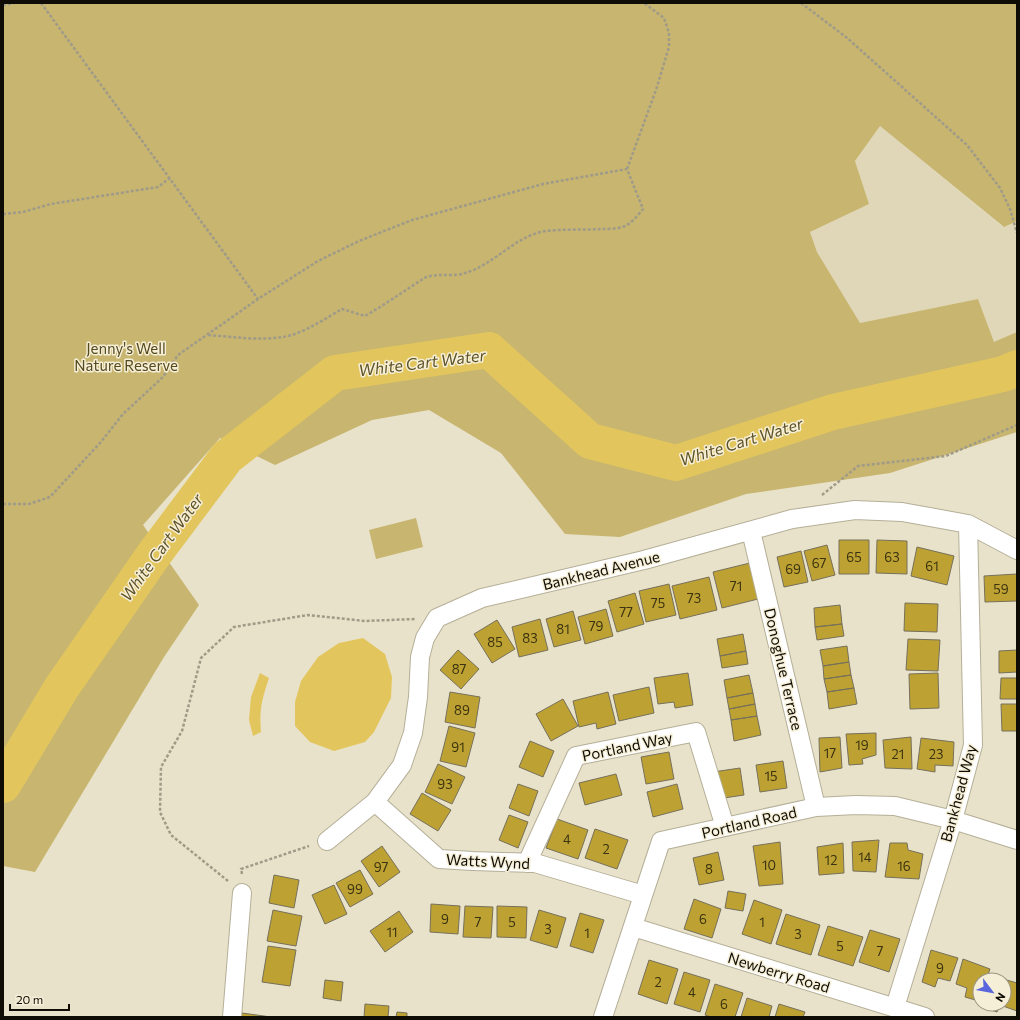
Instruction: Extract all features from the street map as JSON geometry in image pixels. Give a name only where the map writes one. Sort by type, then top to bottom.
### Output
[{"type":"street","name":"Bankhead Avenue","points":[[437,618],[482,598],[644,560],[792,520],[855,510],[902,512],[968,524],[1017,550]]},
{"type":"street","name":"Bankhead Way","points":[[895,1007],[953,820],[973,745],[968,524]]},
{"type":"street","name":"Donoghue Terrace","points":[[751,531],[816,807]]},
{"type":"street","points":[[327,840],[375,802],[402,765],[413,733],[418,697],[420,657],[425,638],[437,618]]},
{"type":"street","name":"Portland Way","points":[[527,862],[576,756],[696,732],[725,827]]},
{"type":"street","name":"Watts Wynd","points":[[375,802],[439,859],[473,862],[535,862],[643,895]]},
{"type":"street","name":"Portland Road","points":[[603,1017],[661,841],[816,807],[895,806],[953,820],[1017,840]]},
{"type":"street","points":[[232,1017],[242,893]]},
{"type":"street","name":"Newberry Road","points":[[632,927],[925,1017]]},
{"type":"path","points":[[3,5],[15,3]]},
{"type":"path","points":[[41,3],[258,298]]},
{"type":"path","points":[[208,335],[250,338],[277,337],[293,334],[320,322],[342,309],[365,316],[426,277],[435,274],[465,274],[500,255],[519,242],[545,231],[609,229],[625,226],[643,209],[627,169],[656,90],[669,47],[669,33],[664,18],[644,3]]},
{"type":"path","points":[[801,3],[846,37],[967,145],[1000,188],[1010,209],[1017,233]]},
{"type":"path","points":[[3,504],[29,504],[50,496],[100,443],[123,414],[163,377],[178,355],[258,298],[318,261],[359,241],[412,220],[543,184],[627,169]]},
{"type":"path","points":[[3,214],[23,212],[51,204],[158,187],[170,178]]},
{"type":"path","points":[[822,495],[858,466],[946,456],[1017,425]]},
{"type":"path","points":[[242,893],[171,835],[160,812],[161,767],[182,731],[201,658],[234,627],[308,615],[365,621],[437,618]]},
{"type":"path","points":[[242,893],[241,869],[327,840]]},
{"type":"shaded area","points":[[880,126],[1003,227],[1017,221],[1017,332],[994,343],[978,299],[860,323],[817,252],[810,232],[869,204],[855,161]]},
{"type":"shaded area","points":[[363,638],[385,654],[392,677],[391,698],[374,732],[365,742],[334,751],[310,742],[295,726],[295,702],[301,681],[318,657],[339,643]]},
{"type":"shaded area","points":[[260,673],[269,678],[260,717],[261,732],[253,736],[249,720],[251,697]]},
{"type":"green space","name":"Jenny's Well Nature Reserve","points":[[3,3],[1017,3],[1017,221],[1004,227],[880,126],[855,161],[869,204],[810,232],[817,252],[860,323],[978,299],[994,342],[1017,332],[1017,432],[890,473],[746,494],[620,537],[565,534],[501,453],[429,410],[372,420],[275,465],[220,438],[143,525],[199,605],[164,657],[35,872],[3,866]]},
{"type":"green space","points":[[416,518],[423,547],[376,559],[369,530]]},
{"type":"building","points":[[839,540],[869,540],[869,574],[839,574]]},
{"type":"building","points":[[877,540],[907,541],[907,574],[876,573]]},
{"type":"building","points":[[827,545],[835,575],[812,581],[804,551]]},
{"type":"building","points":[[917,547],[954,556],[947,585],[911,576]]},
{"type":"building","points":[[801,551],[808,582],[784,587],[777,557]]},
{"type":"building","points":[[750,563],[758,599],[722,608],[713,572]]},
{"type":"building","points":[[1017,574],[1017,601],[985,602],[984,576]]},
{"type":"building","points":[[709,577],[717,610],[680,619],[672,586]]},
{"type":"building","points":[[669,584],[676,615],[646,622],[639,591]]},
{"type":"building","points":[[635,593],[644,624],[617,632],[608,601]]},
{"type":"building","points":[[905,603],[938,604],[937,632],[904,631]]},
{"type":"building","points":[[840,605],[842,624],[815,627],[814,608]]},
{"type":"building","points":[[606,609],[613,636],[585,644],[578,617]]},
{"type":"building","points":[[573,611],[581,640],[554,647],[546,619]]},
{"type":"building","points":[[540,619],[548,650],[519,657],[512,627]]},
{"type":"building","points":[[497,620],[515,649],[492,663],[474,634]]},
{"type":"building","points":[[842,624],[844,636],[817,640],[815,627]]},
{"type":"building","points":[[743,634],[746,651],[720,656],[717,639]]},
{"type":"building","points":[[908,639],[940,640],[938,671],[906,670]]},
{"type":"building","points":[[847,646],[849,662],[823,666],[820,650]]},
{"type":"building","points":[[458,650],[479,669],[461,689],[440,670]]},
{"type":"building","points":[[1017,650],[1017,672],[999,673],[999,651]]},
{"type":"building","points":[[746,651],[748,664],[722,668],[720,656]]},
{"type":"building","points":[[849,662],[851,675],[824,679],[823,666]]},
{"type":"building","points":[[688,673],[693,705],[675,708],[674,702],[658,704],[654,678]]},
{"type":"building","points":[[938,673],[939,708],[910,709],[909,674]]},
{"type":"building","points":[[749,675],[753,693],[727,698],[724,680]]},
{"type":"building","points":[[851,675],[854,688],[827,692],[824,679]]},
{"type":"building","points":[[1001,678],[1017,678],[1017,699],[1000,699]]},
{"type":"building","points":[[649,687],[654,713],[619,721],[613,695]]},
{"type":"building","points":[[854,688],[857,704],[829,709],[827,692]]},
{"type":"building","points":[[450,692],[480,697],[475,728],[445,722]]},
{"type":"building","points":[[608,692],[616,724],[597,729],[596,723],[579,727],[573,701]]},
{"type":"building","points":[[753,693],[755,704],[729,709],[727,698]]},
{"type":"building","points":[[563,699],[578,726],[551,741],[536,714]]},
{"type":"building","points":[[755,704],[757,716],[731,720],[729,709]]},
{"type":"building","points":[[1001,704],[1017,704],[1017,731],[1002,731]]},
{"type":"building","points":[[757,716],[761,735],[734,741],[731,720]]},
{"type":"building","points":[[449,726],[475,733],[466,767],[440,761]]},
{"type":"building","points":[[876,733],[876,755],[862,759],[863,764],[849,765],[846,734]]},
{"type":"building","points":[[840,737],[842,768],[820,772],[819,738]]},
{"type":"building","points":[[911,737],[912,769],[885,768],[883,740]]},
{"type":"building","points":[[921,738],[954,742],[953,766],[935,765],[935,772],[917,769]]},
{"type":"building","points":[[530,741],[554,751],[543,777],[519,767]]},
{"type":"building","points":[[669,752],[674,779],[646,784],[641,757]]},
{"type":"building","points":[[783,761],[787,788],[760,792],[756,765]]},
{"type":"building","points":[[438,764],[465,777],[452,804],[425,792]]},
{"type":"building","points":[[740,768],[744,795],[717,799],[713,772]]},
{"type":"building","points":[[616,774],[622,795],[585,805],[579,783]]},
{"type":"building","points":[[518,784],[538,791],[529,816],[509,808]]},
{"type":"building","points":[[677,784],[683,809],[653,817],[647,792]]},
{"type":"building","points":[[422,793],[451,810],[438,831],[410,814]]},
{"type":"building","points":[[509,815],[528,822],[518,848],[499,840]]},
{"type":"building","points":[[557,819],[588,830],[578,859],[546,848]]},
{"type":"building","points":[[595,829],[628,840],[617,869],[585,858]]},
{"type":"building","points":[[879,840],[876,872],[853,871],[852,842]]},
{"type":"building","points":[[780,842],[783,884],[759,886],[753,846]]},
{"type":"building","points":[[843,843],[844,873],[819,875],[817,847]]},
{"type":"building","points":[[890,843],[907,843],[908,850],[923,854],[919,879],[885,877]]},
{"type":"building","points":[[382,846],[400,872],[379,887],[361,861]]},
{"type":"building","points":[[718,852],[724,880],[699,885],[693,858]]},
{"type":"building","points":[[360,870],[373,894],[350,907],[336,883]]},
{"type":"building","points":[[274,875],[299,880],[294,908],[269,903]]},
{"type":"building","points":[[334,885],[347,914],[325,924],[312,895]]},
{"type":"building","points":[[728,891],[746,894],[743,911],[725,908]]},
{"type":"building","points":[[694,899],[721,909],[712,938],[684,929]]},
{"type":"building","points":[[754,900],[782,910],[771,944],[742,934]]},
{"type":"building","points":[[431,904],[460,906],[458,934],[430,932]]},
{"type":"building","points":[[465,906],[493,907],[491,938],[463,937]]},
{"type":"building","points":[[497,906],[527,907],[526,938],[497,937]]},
{"type":"building","points":[[273,910],[302,916],[296,946],[267,941]]},
{"type":"building","points":[[539,910],[566,918],[557,948],[530,940]]},
{"type":"building","points":[[399,911],[413,932],[385,952],[370,931]]},
{"type":"building","points":[[580,913],[604,920],[593,953],[570,946]]},
{"type":"building","points":[[786,914],[820,925],[811,955],[776,944]]},
{"type":"building","points":[[828,926],[863,937],[853,966],[818,955]]},
{"type":"building","points":[[870,930],[900,939],[889,972],[859,962]]},
{"type":"building","points":[[268,946],[296,950],[290,986],[262,982]]},
{"type":"building","points":[[931,950],[958,958],[950,981],[938,978],[935,987],[922,982]]},
{"type":"building","points":[[963,959],[990,969],[989,972],[972,972],[972,999],[965,997],[967,988],[956,984]]},
{"type":"building","points":[[649,960],[678,969],[667,1004],[638,994]]},
{"type":"building","points":[[684,972],[710,980],[700,1012],[674,1004]]},
{"type":"building","points":[[325,980],[343,982],[341,1001],[323,998]]},
{"type":"building","points":[[1012,982],[1017,983],[1017,1011],[1012,1009]]},
{"type":"building","points":[[715,984],[743,993],[735,1017],[711,1017],[705,1015]]},
{"type":"building","points":[[747,998],[772,1006],[769,1017],[741,1017]]},
{"type":"building","points":[[365,1004],[389,1006],[388,1017],[364,1017]]},
{"type":"building","points":[[779,1004],[805,1012],[803,1017],[775,1017]]},
{"type":"building","points":[[397,1012],[407,1013],[407,1017],[396,1017]]},
{"type":"building","points":[[242,1013],[271,1017],[241,1017]]},
{"type":"waterway","name":"White Cart Water","points":[[3,785],[62,687],[155,553],[227,457],[335,373],[489,350],[590,441],[676,463],[833,412],[1003,374],[1017,368]]},
{"type":"waterway","name":"White Cart Water","points":[[3,771],[10,774]]}]
